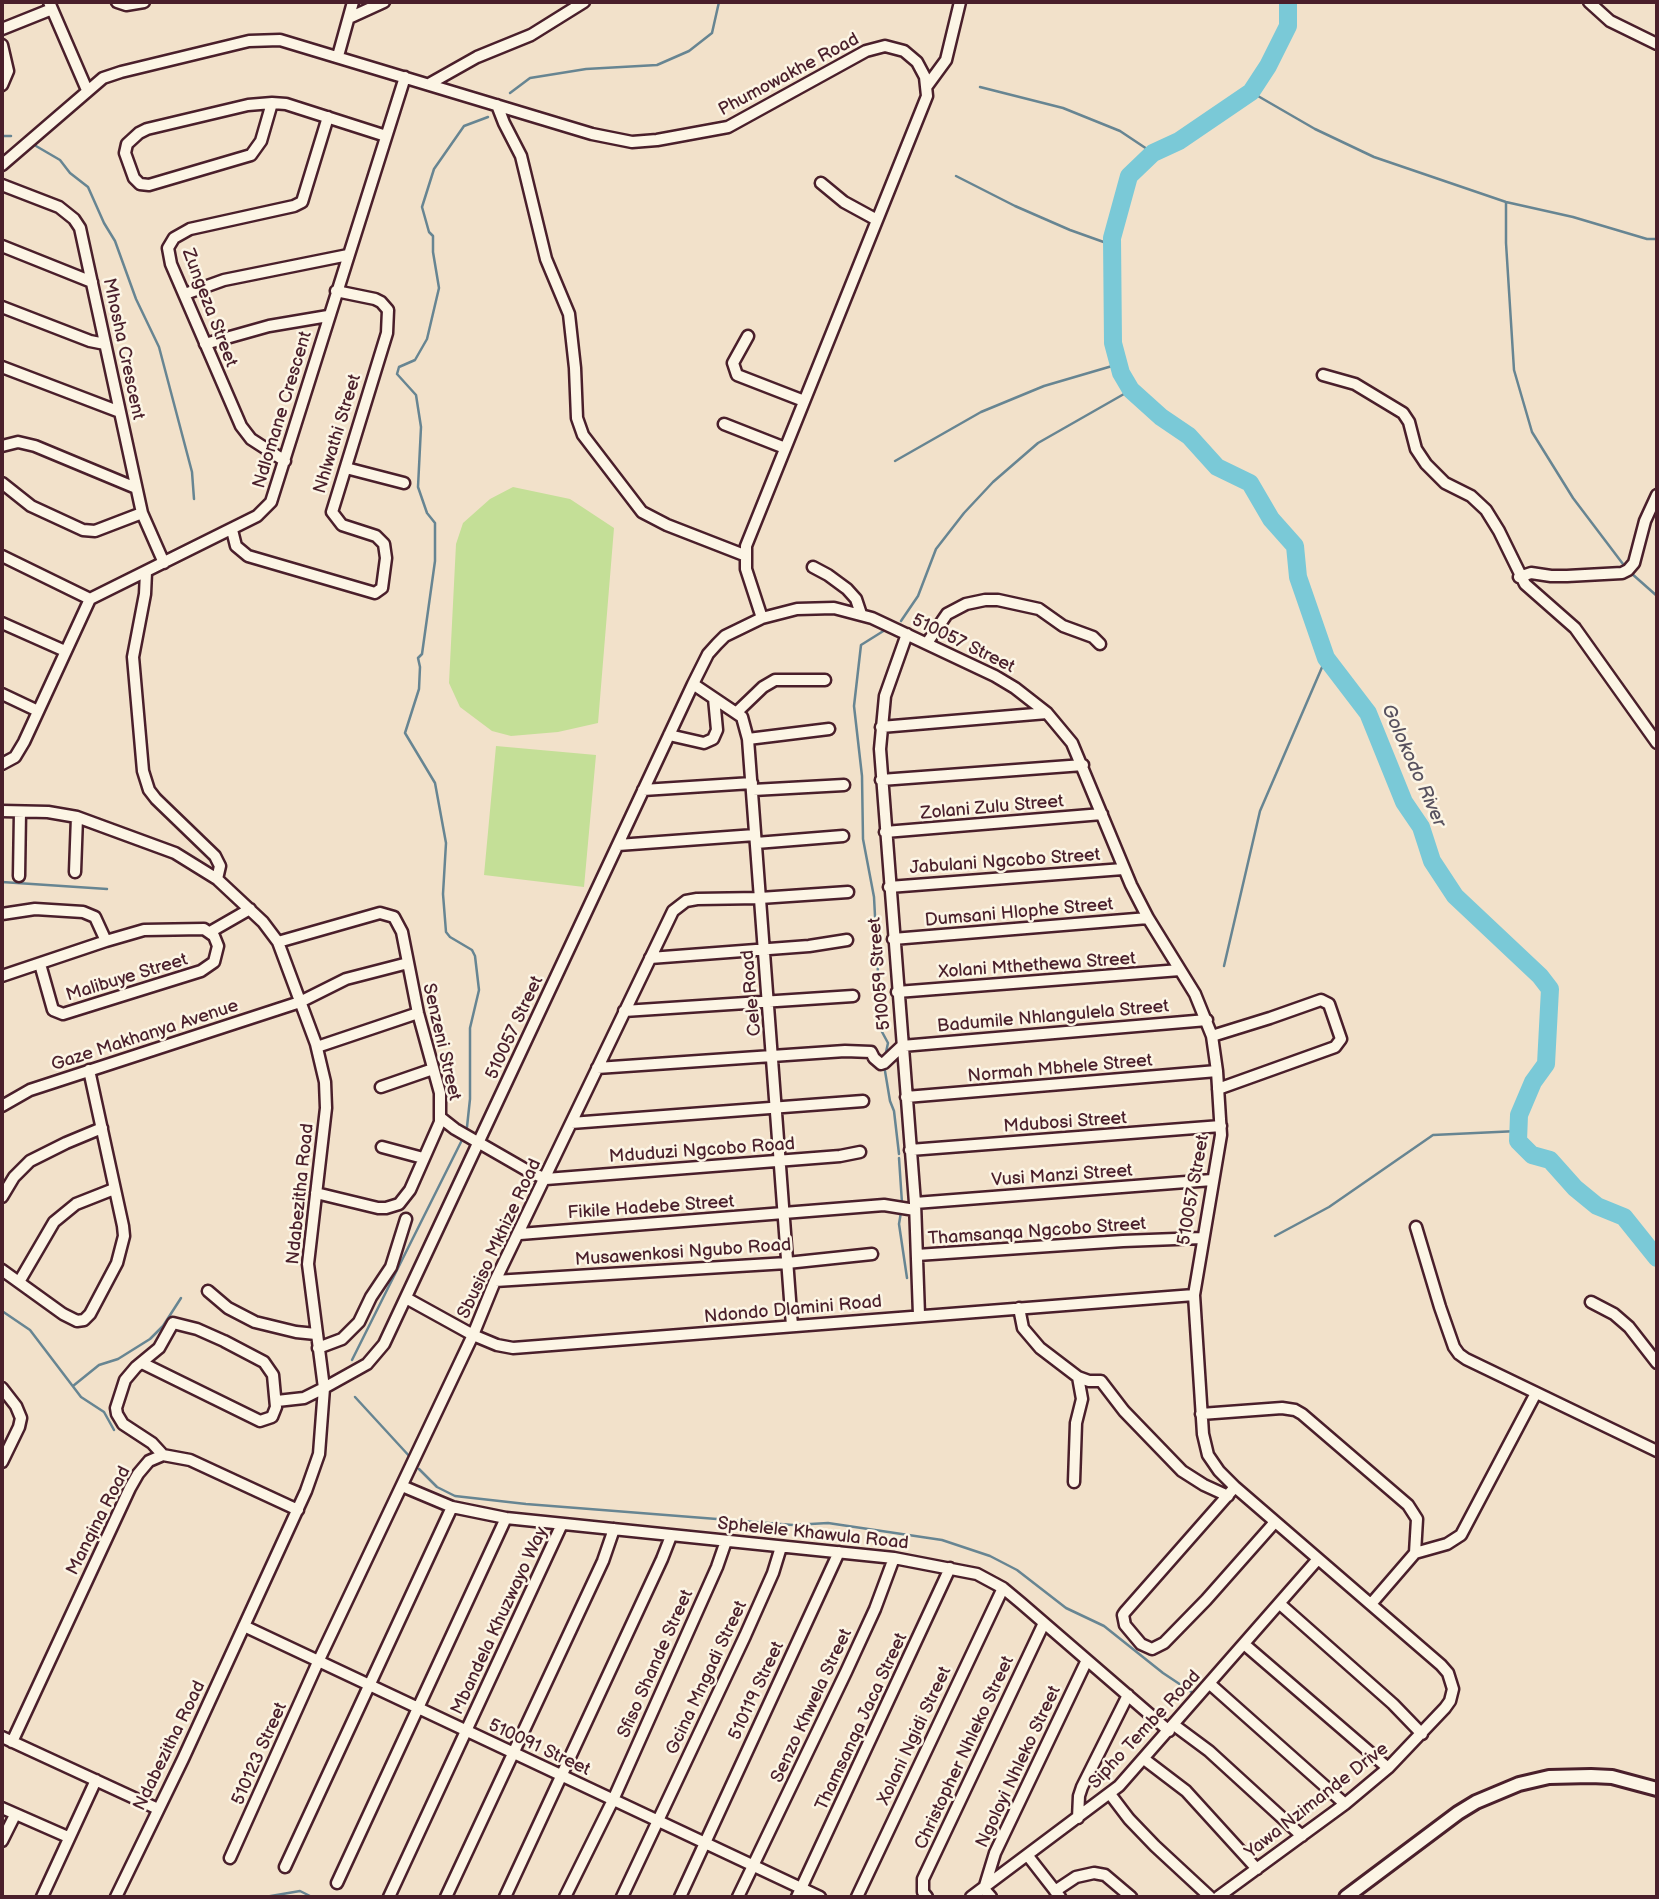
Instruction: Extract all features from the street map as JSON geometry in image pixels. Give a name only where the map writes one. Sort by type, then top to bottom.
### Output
[{"type":"main road","points":[[1346,1897],[1458,1813],[1476,1802],[1519,1784],[1549,1777],[1591,1776],[1612,1777],[1657,1789]]},
{"type":"street","points":[[117,2],[126,5],[144,2]]},
{"type":"street","points":[[338,56],[353,2]]},
{"type":"street","points":[[349,19],[384,2]]},
{"type":"street","points":[[429,84],[477,57],[531,35],[584,2]]},
{"type":"street","points":[[762,618],[746,569],[744,555],[748,537],[923,106],[927,86],[946,60],[960,2]]},
{"type":"street","points":[[1589,2],[1610,21],[1657,44]]},
{"type":"street","points":[[2,29],[50,6],[87,90]]},
{"type":"street","name":"Phumowakhe Road","points":[[2,165],[103,78],[249,41],[280,40],[592,134],[617,140],[645,142],[728,127],[877,47],[897,48],[911,56],[922,68],[927,86]]},
{"type":"street","points":[[2,45],[8,71],[2,85]]},
{"type":"street","name":"Ndlomane Crescent","points":[[90,599],[232,530],[266,508],[274,494],[285,461],[328,316],[405,77]]},
{"type":"street","points":[[272,103],[261,141],[251,155],[149,185],[140,184],[134,178],[125,153],[130,140],[139,133],[233,108],[272,103],[286,104],[386,136]]},
{"type":"street","points":[[497,106],[521,156],[546,259],[569,314],[577,418],[583,435],[642,512],[667,525],[744,555]]},
{"type":"street","name":"Zungeza Street","points":[[285,461],[258,445],[246,434],[235,415],[168,254],[174,238],[200,226],[299,205],[305,197],[328,117]]},
{"type":"street","points":[[821,183],[844,202],[877,219]]},
{"type":"street","name":"Mhosha Crescent","points":[[2,185],[59,207],[74,219],[83,238],[142,513],[164,563]]},
{"type":"street","points":[[2,246],[92,282]]},
{"type":"street","points":[[185,293],[224,280],[348,254]]},
{"type":"street","name":"Nhlwathi Street","points":[[232,530],[236,546],[248,556],[351,587],[378,593],[382,587],[386,558],[384,544],[376,536],[338,522],[332,512],[387,333],[389,316],[386,306],[381,302],[336,291]]},
{"type":"street","points":[[2,307],[90,341],[105,344]]},
{"type":"street","points":[[205,344],[270,326],[328,316]]},
{"type":"street","points":[[748,336],[733,363],[737,375],[804,401]]},
{"type":"street","points":[[2,366],[120,412]]},
{"type":"street","points":[[1323,375],[1354,384],[1403,413],[1409,422],[1416,449],[1426,464],[1446,483],[1471,496],[1493,519],[1519,577],[1534,594],[1558,611],[1575,628],[1657,743]]},
{"type":"street","points":[[724,424],[785,448]]},
{"type":"street","points":[[2,446],[18,442],[35,446],[136,488]]},
{"type":"street","points":[[346,468],[404,484]]},
{"type":"street","points":[[2,483],[31,506],[83,530],[101,529],[142,513]]},
{"type":"street","points":[[1519,577],[1531,573],[1567,576],[1628,570],[1634,563],[1645,521],[1657,495]]},
{"type":"street","points":[[2,556],[90,599],[19,751],[15,757],[2,764]]},
{"type":"street","points":[[813,568],[847,589],[856,599],[861,614]]},
{"type":"street","points":[[146,572],[145,594],[133,657],[143,771],[149,790],[156,799],[215,856],[220,866],[217,879]]},
{"type":"street","points":[[927,643],[947,614],[966,604],[985,600],[1010,602],[1039,609],[1063,626],[1093,637],[1100,644]]},
{"type":"street","name":"510057 Street","points":[[277,1401],[304,1398],[367,1364],[380,1352],[708,654],[716,644],[734,631],[762,618],[797,608],[834,608],[861,614],[995,676],[1048,713],[1064,730],[1083,765],[1123,869],[1148,918],[1195,994],[1212,1036],[1221,1126],[1220,1145],[1194,1295],[1201,1414],[1208,1454],[1219,1471],[1235,1487],[1441,1665],[1448,1673],[1453,1689]]},
{"type":"street","points":[[2,623],[65,651]]},
{"type":"street","name":"510059 Street","points":[[907,634],[888,682],[881,727],[881,780],[915,1207],[919,1315]]},
{"type":"street","points":[[693,684],[737,712],[763,687],[775,680],[825,680]]},
{"type":"street","points":[[2,694],[38,711]]},
{"type":"street","points":[[669,735],[704,743],[713,739],[717,730],[714,698]]},
{"type":"street","name":"Cele Road","points":[[737,712],[744,721],[748,739],[792,1326]]},
{"type":"street","points":[[881,727],[1048,713]]},
{"type":"street","points":[[748,739],[829,729]]},
{"type":"street","points":[[881,780],[1083,765]]},
{"type":"street","points":[[643,790],[844,785]]},
{"type":"street","name":"Ndabezitha Road","points":[[2,811],[48,812],[77,817],[175,853],[217,879],[250,909],[278,942],[317,1047],[326,1082],[326,1108],[308,1264],[324,1388],[319,1454],[298,1510],[116,1897]]},
{"type":"street","points":[[19,876],[20,811]]},
{"type":"street","name":"Zolani Zulu Street","points":[[885,832],[1102,814]]},
{"type":"street","points":[[75,872],[77,817]]},
{"type":"street","points":[[618,845],[843,836]]},
{"type":"street","name":"Jabulani Ngcobo Street","points":[[889,887],[1123,869]]},
{"type":"street","points":[[760,898],[848,892]]},
{"type":"street","name":"Sbusiso Mkhize Road","points":[[318,1662],[667,920],[679,904],[697,899],[760,898]]},
{"type":"street","points":[[2,915],[34,909],[83,912],[95,917],[106,941]]},
{"type":"street","points":[[210,932],[250,909]]},
{"type":"street","name":"Senzeni Street","points":[[278,942],[385,913],[394,916],[402,932],[418,1013],[440,1093],[441,1118],[405,1198],[393,1207],[378,1208],[316,1193]]},
{"type":"street","name":"Dumsani Hlophe Street","points":[[893,939],[1148,918]]},
{"type":"street","name":"Malibuye Street","points":[[2,976],[106,941],[156,929],[197,928],[210,932],[217,940],[218,946],[214,962],[208,968],[63,1014],[53,1010],[40,964]]},
{"type":"street","points":[[649,958],[764,950],[847,940]]},
{"type":"street","name":"Gaze Makhanya Avenue","points":[[2,1106],[30,1090],[300,1002],[346,979],[408,963]]},
{"type":"street","name":"Xolani Mthethewa Street","points":[[897,992],[1180,970]]},
{"type":"street","points":[[624,1012],[853,996]]},
{"type":"street","points":[[1212,1036],[1321,1000],[1329,1004],[1341,1039],[1335,1047],[1218,1089]]},
{"type":"street","points":[[317,1047],[418,1013]]},
{"type":"street","name":"Badumile Nhlangulela Street","points":[[902,1046],[1207,1020]]},
{"type":"street","points":[[597,1068],[845,1051],[871,1052],[881,1064],[902,1046]]},
{"type":"street","points":[[381,1087],[433,1069]]},
{"type":"street","points":[[2,1270],[62,1314],[77,1321],[87,1318],[111,1275],[123,1244],[123,1226],[89,1070]]},
{"type":"street","name":"Normah Mbhele Street","points":[[906,1097],[1217,1072]]},
{"type":"street","points":[[571,1123],[863,1101]]},
{"type":"street","points":[[441,1118],[455,1129],[546,1179]]},
{"type":"street","name":"Mdubosi Street","points":[[910,1150],[1221,1126]]},
{"type":"street","points":[[2,1197],[14,1178],[30,1161],[102,1128]]},
{"type":"street","points":[[382,1147],[423,1158]]},
{"type":"street","name":"Mduduzi Ngcobo Road","points":[[546,1179],[840,1156],[860,1152]]},
{"type":"street","name":"Vusi Manzi Street","points":[[915,1207],[1212,1180]]},
{"type":"street","points":[[19,1282],[54,1222],[76,1203],[114,1189]]},
{"type":"street","name":"Musawenkosi Ngubo Road","points":[[784,1213],[884,1205],[915,1207]]},
{"type":"street","name":"Fikile Hadebe Street","points":[[520,1234],[784,1213]]},
{"type":"street","points":[[318,1348],[342,1339],[359,1322],[371,1297],[391,1267],[406,1219]]},
{"type":"street","points":[[1416,1227],[1447,1328],[1459,1354],[1657,1451]]},
{"type":"street","name":"Thamsanqa Ngcobo Street","points":[[916,1255],[1202,1238]]},
{"type":"street","name":"Musawenkosi Ngubo Road","points":[[495,1281],[787,1263],[872,1254]]},
{"type":"street","points":[[208,1291],[228,1308],[255,1322],[316,1334]]},
{"type":"street","name":"Ndondo Dlamini Road","points":[[406,1298],[473,1335],[513,1348],[1194,1295]]},
{"type":"street","points":[[1591,1302],[1614,1314],[1629,1327],[1657,1363]]},
{"type":"street","points":[[1019,1308],[1023,1328],[1053,1360],[1078,1377],[1101,1381],[1124,1411],[1182,1471],[1228,1496]]},
{"type":"street","points":[[142,1363],[254,1420],[264,1421],[271,1417],[277,1401],[273,1375],[264,1362],[207,1333],[178,1323],[171,1326],[159,1348],[142,1363],[125,1380],[117,1399],[117,1414],[123,1424],[152,1443],[163,1455],[190,1460],[298,1510]]},
{"type":"street","points":[[1074,1482],[1076,1423],[1082,1392],[1078,1377]]},
{"type":"street","points":[[2,1388],[16,1406],[21,1418],[2,1462]]},
{"type":"street","points":[[1371,1604],[1415,1553],[1447,1544],[1461,1535],[1536,1393]]},
{"type":"street","points":[[1201,1414],[1282,1408],[1302,1414],[1408,1505],[1417,1519],[1415,1553]]},
{"type":"street","name":"Manqina Road","points":[[7,1739],[130,1488],[149,1461],[163,1455]]},
{"type":"street","name":"Sphelele Khawula Road","points":[[402,1486],[452,1507],[506,1518],[894,1558],[977,1574],[1003,1588],[1128,1695],[1219,1760],[1302,1836]]},
{"type":"street","points":[[1235,1487],[1124,1615],[1125,1625],[1137,1641],[1152,1649],[1164,1643],[1275,1522]]},
{"type":"street","points":[[285,1867],[452,1507]]},
{"type":"street","points":[[337,1884],[506,1518]]},
{"type":"street","name":"Mbandela Khuzwayo Way","points":[[389,1897],[562,1524]]},
{"type":"street","points":[[446,1897],[603,1561],[614,1529]]},
{"type":"street","points":[[505,1897],[671,1536]]},
{"type":"street","name":"Sfiso Shande Street","points":[[565,1897],[613,1800],[717,1567],[726,1541]]},
{"type":"street","name":"Gcina Mngadi Street","points":[[622,1897],[745,1636],[773,1573],[781,1547]]},
{"type":"street","name":"510119 Street","points":[[680,1897],[839,1552]]},
{"type":"street","name":"Senzo Khwela Street","points":[[738,1897],[846,1672],[894,1558]]},
{"type":"street","name":"Sipho Tembe Road","points":[[971,1897],[987,1893],[1028,1856],[1111,1794],[1318,1559]]},
{"type":"street","name":"Thamsanqa Jaca Street","points":[[800,1893],[950,1568]]},
{"type":"street","name":"Xolani Ngidi Street","points":[[857,1897],[1003,1588]]},
{"type":"street","points":[[1280,1604],[1384,1695],[1422,1734]]},
{"type":"street","name":"Christopher Nhleko Street","points":[[928,1897],[923,1892],[923,1879],[1044,1623]]},
{"type":"street","name":"510091 Street","points":[[244,1626],[705,1843],[800,1893],[820,1897]]},
{"type":"street","points":[[1244,1644],[1388,1768]]},
{"type":"street","name":"Ngoloyi Nhleko Street","points":[[987,1893],[995,1853],[1087,1660]]},
{"type":"street","name":"510123 Street","points":[[230,1858],[318,1662]]},
{"type":"street","points":[[1210,1684],[1345,1804]]},
{"type":"street","name":"Yawa Nzimande Drive","points":[[1218,1897],[1345,1804],[1388,1768],[1450,1701],[1453,1689]]},
{"type":"street","points":[[1078,1818],[1082,1787],[1128,1695]]},
{"type":"street","points":[[7,1739],[158,1809]]},
{"type":"street","points":[[1144,1759],[1186,1791],[1257,1869]]},
{"type":"street","points":[[42,1897],[96,1780]]},
{"type":"street","points":[[1111,1794],[1129,1819],[1210,1897]]},
{"type":"street","points":[[2,1808],[68,1837]]},
{"type":"street","points":[[2,1841],[15,1815]]},
{"type":"street","points":[[1028,1856],[1057,1894],[1076,1877],[1094,1872],[1105,1875],[1131,1897]]},
{"type":"green space","points":[[513,487],[570,499],[614,528],[598,723],[558,732],[511,736],[492,731],[460,707],[449,683],[456,544],[463,523],[490,499]]},
{"type":"green space","points":[[496,746],[596,755],[584,887],[484,875]]},
{"type":"waterway","points":[[510,93],[530,78],[586,69],[657,65],[689,51],[712,33],[719,2]]},
{"type":"waterway","name":"Golokodo River","points":[[1288,2],[1288,26],[1268,66],[1251,92],[1179,141],[1153,153],[1129,176],[1112,238],[1113,343],[1121,373],[1131,390],[1161,417],[1189,436],[1217,467],[1250,483],[1271,519],[1295,546],[1298,577],[1326,658],[1368,713],[1404,802],[1421,827],[1432,861],[1455,896],[1540,976],[1550,989],[1546,1064],[1533,1082],[1519,1115],[1518,1141],[1532,1155],[1550,1160],[1575,1188],[1597,1206],[1624,1217],[1657,1258]]},
{"type":"waterway","points":[[980,87],[1063,108],[1120,131],[1153,153]]},
{"type":"waterway","points":[[1251,92],[1315,129],[1374,157],[1506,202],[1573,217],[1647,239],[1657,239]]},
{"type":"waterway","points":[[467,1127],[470,1099],[470,1028],[479,990],[475,956],[472,950],[446,932],[443,894],[446,843],[435,783],[405,733],[419,689],[418,658],[422,654],[435,561],[435,523],[427,513],[418,487],[421,427],[416,395],[397,374],[399,367],[415,360],[427,339],[439,288],[433,236],[429,232],[422,207],[434,169],[464,126],[488,117]]},
{"type":"waterway","points":[[2,136],[11,136]]},
{"type":"waterway","points":[[36,146],[60,160],[70,173],[88,187],[115,241],[136,299],[159,347],[192,472],[194,499]]},
{"type":"waterway","points":[[956,176],[1015,206],[1112,245]]},
{"type":"waterway","points":[[1506,202],[1514,370],[1532,432],[1573,498],[1626,568]]},
{"type":"waterway","points":[[895,461],[981,412],[1044,386],[1119,364]]},
{"type":"waterway","points":[[901,621],[918,596],[936,549],[993,482],[1038,443],[1131,390]]},
{"type":"waterway","points":[[1631,573],[1657,596]]},
{"type":"waterway","points":[[885,630],[861,645],[854,706],[862,776],[863,839],[874,897],[881,1030],[888,1043],[885,1057]]},
{"type":"waterway","points":[[1224,966],[1260,811],[1326,658]]},
{"type":"waterway","points":[[2,882],[107,889]]},
{"type":"waterway","points":[[884,1065],[894,1111],[899,1154]]},
{"type":"waterway","points":[[1275,1236],[1329,1207],[1433,1135],[1518,1131]]},
{"type":"waterway","points":[[352,1360],[463,1138]]},
{"type":"waterway","points":[[899,1158],[902,1203]]},
{"type":"waterway","points":[[901,1212],[899,1224],[907,1278]]},
{"type":"waterway","points":[[73,1386],[99,1365],[118,1359],[150,1339],[163,1326],[181,1298]]},
{"type":"waterway","points":[[2,1311],[30,1330],[81,1397],[104,1412],[114,1430]]},
{"type":"waterway","points":[[355,1397],[411,1458]]},
{"type":"waterway","points":[[419,1469],[437,1487],[455,1496],[793,1525],[828,1523],[942,1540],[990,1556],[1017,1570],[1066,1608],[1104,1626],[1193,1693]]},
{"type":"waterway","points":[[265,1897],[300,1891],[312,1897]]}]
